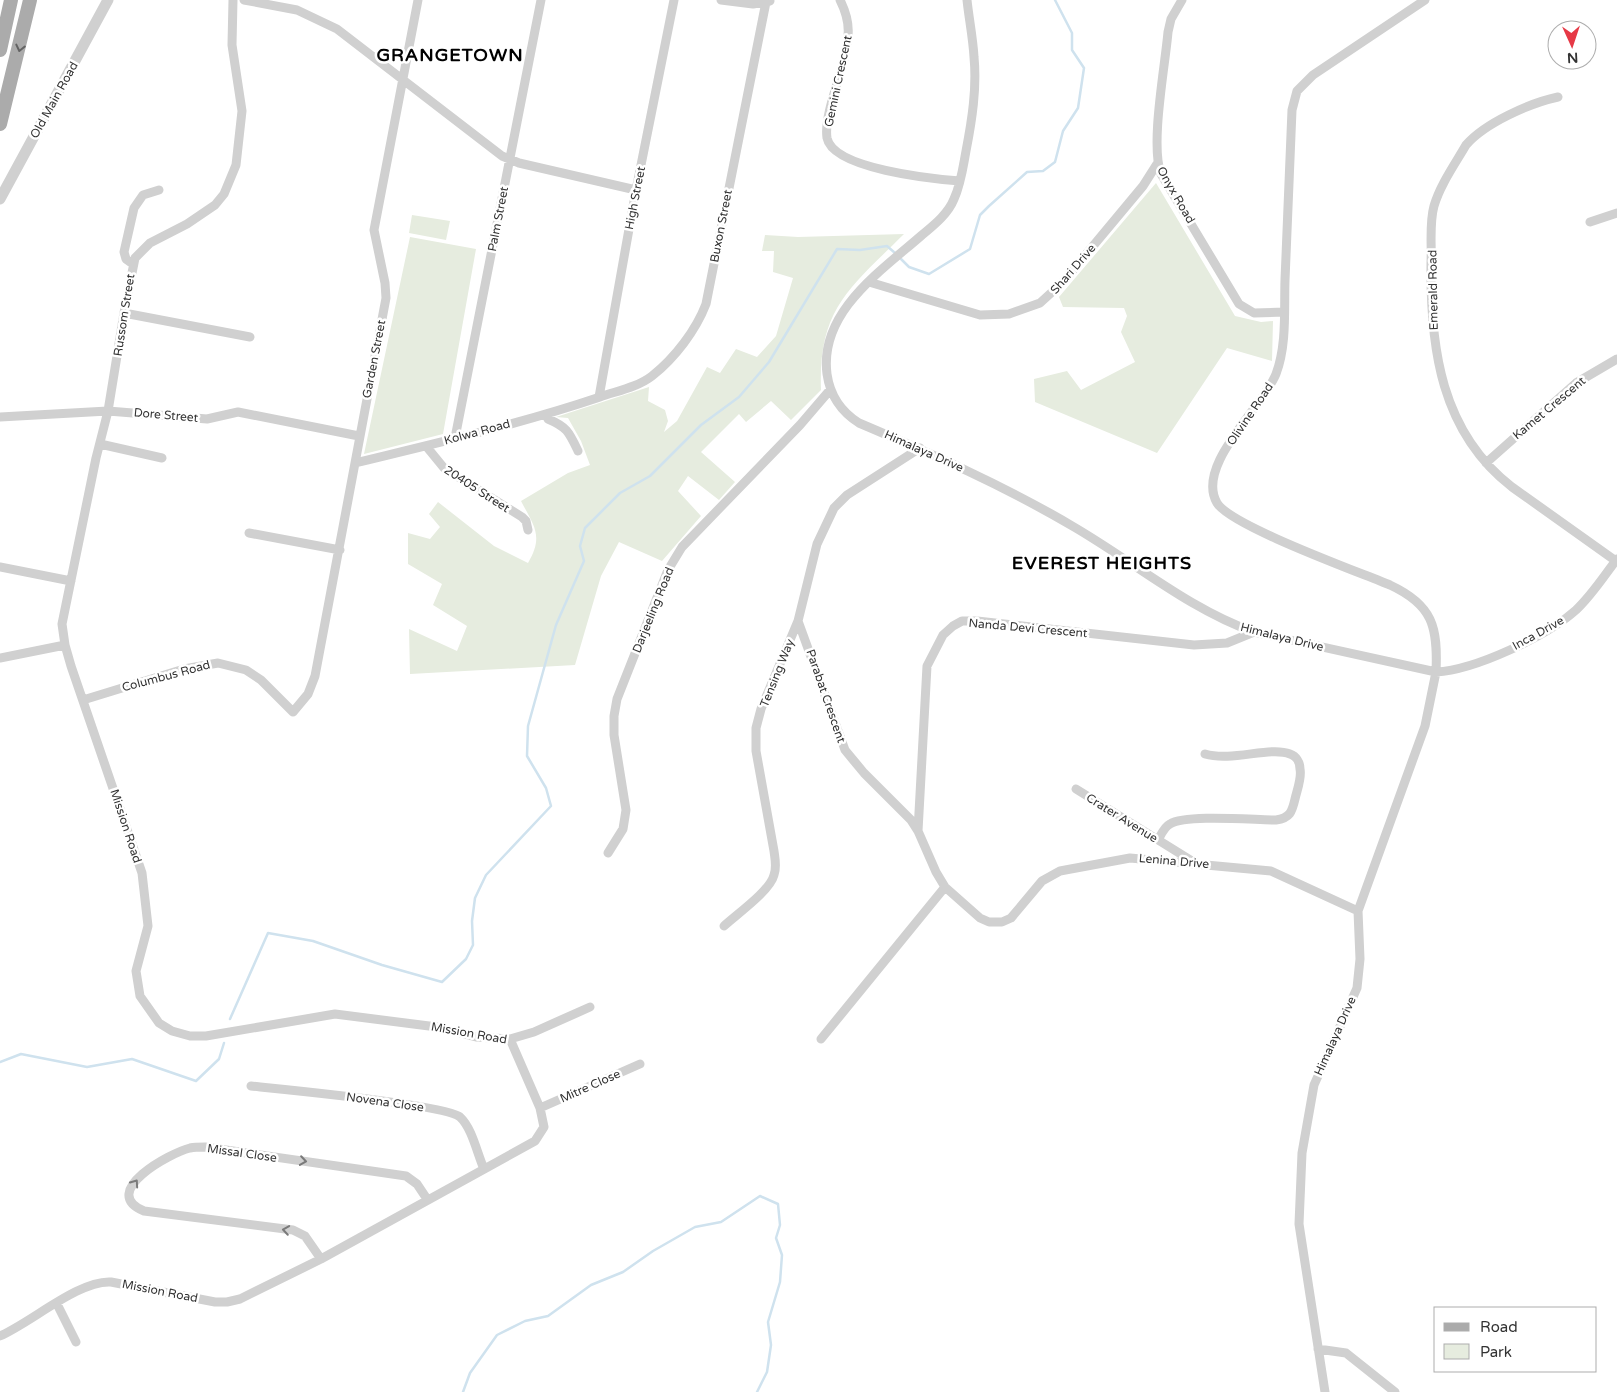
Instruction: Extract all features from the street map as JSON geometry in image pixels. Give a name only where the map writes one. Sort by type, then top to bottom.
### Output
[{"type":"main road","points":[[0,50],[11,0]]},
{"type":"main road","points":[[0,124],[30,0]]},
{"type":"street","name":"Old Main Road","points":[[0,199],[108,0]]},
{"type":"street","name":"Russom Street","points":[[65,646],[62,624],[108,411],[135,258],[144,247],[204,214],[224,194],[236,165],[242,111],[232,46],[233,0]]},
{"type":"street","points":[[244,0],[297,10],[322,20],[403,78],[492,149],[510,159],[636,190]]},
{"type":"street","name":"Garden Street","points":[[292,712],[312,687],[340,550],[359,436],[386,298],[386,283],[374,230],[418,0]]},
{"type":"street","name":"Palm Street","points":[[456,438],[541,0]]},
{"type":"street","name":"High Street","points":[[599,397],[636,190],[674,0]]},
{"type":"street","points":[[721,0],[753,4],[768,1]]},
{"type":"street","name":"Gemini Crescent","points":[[840,0],[850,24],[828,124],[828,140],[832,148],[853,161],[913,176],[960,181]]},
{"type":"street","name":"Himalaya Drive","points":[[967,0],[975,82],[960,181],[947,211],[854,296],[842,313],[834,331],[826,368],[830,390],[847,415],[859,423],[920,448],[1032,503],[1125,558],[1197,606],[1229,623],[1254,632],[1436,672],[1425,726],[1358,911],[1360,959],[1356,988],[1314,1085],[1302,1153],[1298,1204],[1299,1224],[1325,1392]]},
{"type":"street","name":"Onyx Road","points":[[1182,0],[1170,20],[1168,32],[1158,139],[1158,164],[1161,174],[1239,304],[1254,313],[1284,312]]},
{"type":"street","name":"Olivine Road","points":[[1425,0],[1313,75],[1297,91],[1292,110],[1282,346],[1276,376],[1220,461],[1213,482],[1217,503],[1234,517],[1278,539],[1407,592],[1419,602],[1432,621],[1435,631],[1436,672]]},
{"type":"street","name":"Buxon Street","points":[[599,397],[638,384],[652,377],[677,350],[701,318],[708,295],[768,1]]},
{"type":"street","name":"Emerald Road","points":[[1558,97],[1531,105],[1472,139],[1437,196],[1434,205],[1431,316],[1440,372],[1457,422],[1475,451],[1486,464],[1512,487],[1616,560]]},
{"type":"street","name":"Shari Drive","points":[[869,282],[980,315],[1009,314],[1040,303],[1051,296],[1069,275],[1143,186],[1158,164]]},
{"type":"street","points":[[133,264],[126,259],[124,254],[138,201],[148,192],[159,190]]},
{"type":"street","points":[[1590,222],[1617,213]]},
{"type":"street","points":[[127,240],[144,247]]},
{"type":"street","points":[[124,313],[250,337]]},
{"type":"street","name":"Kamet Crescent","points":[[1486,464],[1576,383],[1617,359]]},
{"type":"street","name":"Darjeeling Road","points":[[608,853],[623,829],[626,810],[614,735],[616,708],[668,570],[682,547],[800,425],[830,390]]},
{"type":"street","name":"Kolwa Road","points":[[355,463],[546,414],[599,397]]},
{"type":"street","name":"Dore Street","points":[[0,416],[108,411],[208,419],[238,412],[359,436]]},
{"type":"street","points":[[546,414],[548,419],[562,425],[567,430],[578,451]]},
{"type":"street","points":[[100,444],[162,458]]},
{"type":"street","name":"20405 Street","points":[[426,446],[444,468],[526,521],[528,530]]},
{"type":"street","name":"Tensing Way","points":[[724,926],[767,887],[774,877],[776,866],[774,851],[755,740],[762,709],[798,621],[817,544],[834,508],[847,495],[920,448]]},
{"type":"street","points":[[249,534],[340,550]]},
{"type":"street","name":"Inca Drive","points":[[1436,672],[1472,665],[1500,654],[1563,620],[1590,595],[1616,560]]},
{"type":"street","points":[[0,567],[71,581]]},
{"type":"street","name":"Parabat Crescent","points":[[798,621],[845,750],[860,769],[911,820],[918,831],[932,866],[945,887],[980,918],[989,922],[1002,922]]},
{"type":"street","name":"Nanda Devi Crescent","points":[[918,831],[927,666],[943,635],[953,626],[962,621],[977,621],[1194,645],[1227,643],[1254,632]]},
{"type":"street","points":[[0,658],[65,646]]},
{"type":"street","name":"Mission Road","points":[[0,1336],[86,1286],[103,1281],[227,1302],[240,1299],[321,1259],[535,1140],[541,1134],[544,1119],[510,1039],[476,1037],[437,1027],[335,1014],[206,1036],[190,1036],[172,1031],[159,1023],[140,996],[136,982],[136,971],[148,926],[142,873],[65,646]]},
{"type":"street","name":"Columbus Road","points":[[84,700],[184,669],[218,663],[246,670],[261,680],[292,712]]},
{"type":"street","points":[[1158,840],[1169,824],[1176,822],[1196,819],[1276,820],[1286,817],[1292,812],[1301,774],[1299,762],[1295,757],[1285,752],[1232,757],[1205,754]]},
{"type":"street","name":"Crater Avenue","points":[[1076,788],[1194,863]]},
{"type":"street","name":"Lenina Drive","points":[[1002,922],[1018,912],[1042,881],[1060,871],[1130,858],[1270,871],[1358,911]]},
{"type":"street","points":[[821,1039],[945,887]]},
{"type":"street","points":[[510,1039],[534,1032],[590,1007]]},
{"type":"street","name":"Mitre Close","points":[[540,1108],[640,1064]]},
{"type":"street","name":"Novena Close","points":[[252,1086],[373,1100],[455,1113],[465,1125],[484,1169]]},
{"type":"street","name":"Missal Close","points":[[321,1259],[305,1236],[293,1230],[144,1211],[132,1202],[131,1186],[144,1172],[188,1148],[205,1148],[397,1174],[412,1180],[426,1199]]},
{"type":"street","points":[[57,1304],[76,1342]]},
{"type":"street","points":[[1318,1349],[1346,1353],[1395,1392]]},
{"type":"green space","points":[[1156,183],[1235,316],[1261,322],[1273,321],[1272,361],[1227,348],[1157,453],[1035,402],[1034,379],[1067,371],[1081,390],[1135,362],[1121,332],[1127,316],[1124,308],[1063,307],[1059,297]]},
{"type":"green space","points":[[412,215],[450,221],[446,240],[409,233]]},
{"type":"green space","points":[[904,234],[853,285],[841,302],[832,319],[825,339],[821,362],[821,390],[791,420],[771,401],[746,422],[739,414],[701,452],[735,482],[719,500],[688,476],[678,491],[701,516],[662,561],[619,542],[601,576],[575,665],[410,674],[409,629],[457,651],[467,626],[433,605],[442,584],[408,564],[408,533],[430,539],[440,527],[429,514],[438,502],[494,546],[528,563],[533,554],[536,538],[533,524],[521,501],[568,473],[590,465],[581,441],[568,418],[556,417],[649,387],[648,401],[665,410],[668,421],[664,432],[677,421],[707,367],[720,373],[736,349],[757,357],[776,336],[793,278],[773,272],[774,251],[762,251],[765,235],[798,237]]},
{"type":"green space","points":[[410,237],[476,249],[443,434],[364,454]]},
{"type":"waterway","points":[[899,257],[909,267],[929,274],[970,249],[980,215],[1027,172],[1043,171],[1055,162],[1063,131],[1078,108],[1084,68],[1072,50],[1072,33],[1055,0]]},
{"type":"waterway","points":[[230,1019],[268,933],[313,941],[382,965],[442,982],[466,959],[473,945],[472,921],[475,898],[486,875],[551,806],[546,788],[527,756],[528,726],[556,625],[584,561],[580,546],[585,528],[620,493],[650,476],[701,425],[739,397],[769,362],[837,249],[860,250],[887,246],[895,253]]},
{"type":"waterway","points":[[0,1062],[21,1054],[87,1067],[132,1059],[196,1081],[219,1059],[224,1043]]},
{"type":"waterway","points":[[463,1392],[470,1373],[497,1335],[525,1321],[548,1316],[591,1285],[623,1272],[653,1251],[695,1227],[721,1222],[760,1196],[778,1204],[780,1225],[776,1238],[782,1255],[780,1282],[768,1322],[771,1345],[767,1372],[757,1392]]},
{"type":"district","name":"GRANGETOWN","points":[[450,55]]},
{"type":"district","name":"EVEREST HEIGHTS","points":[[1102,563]]}]
